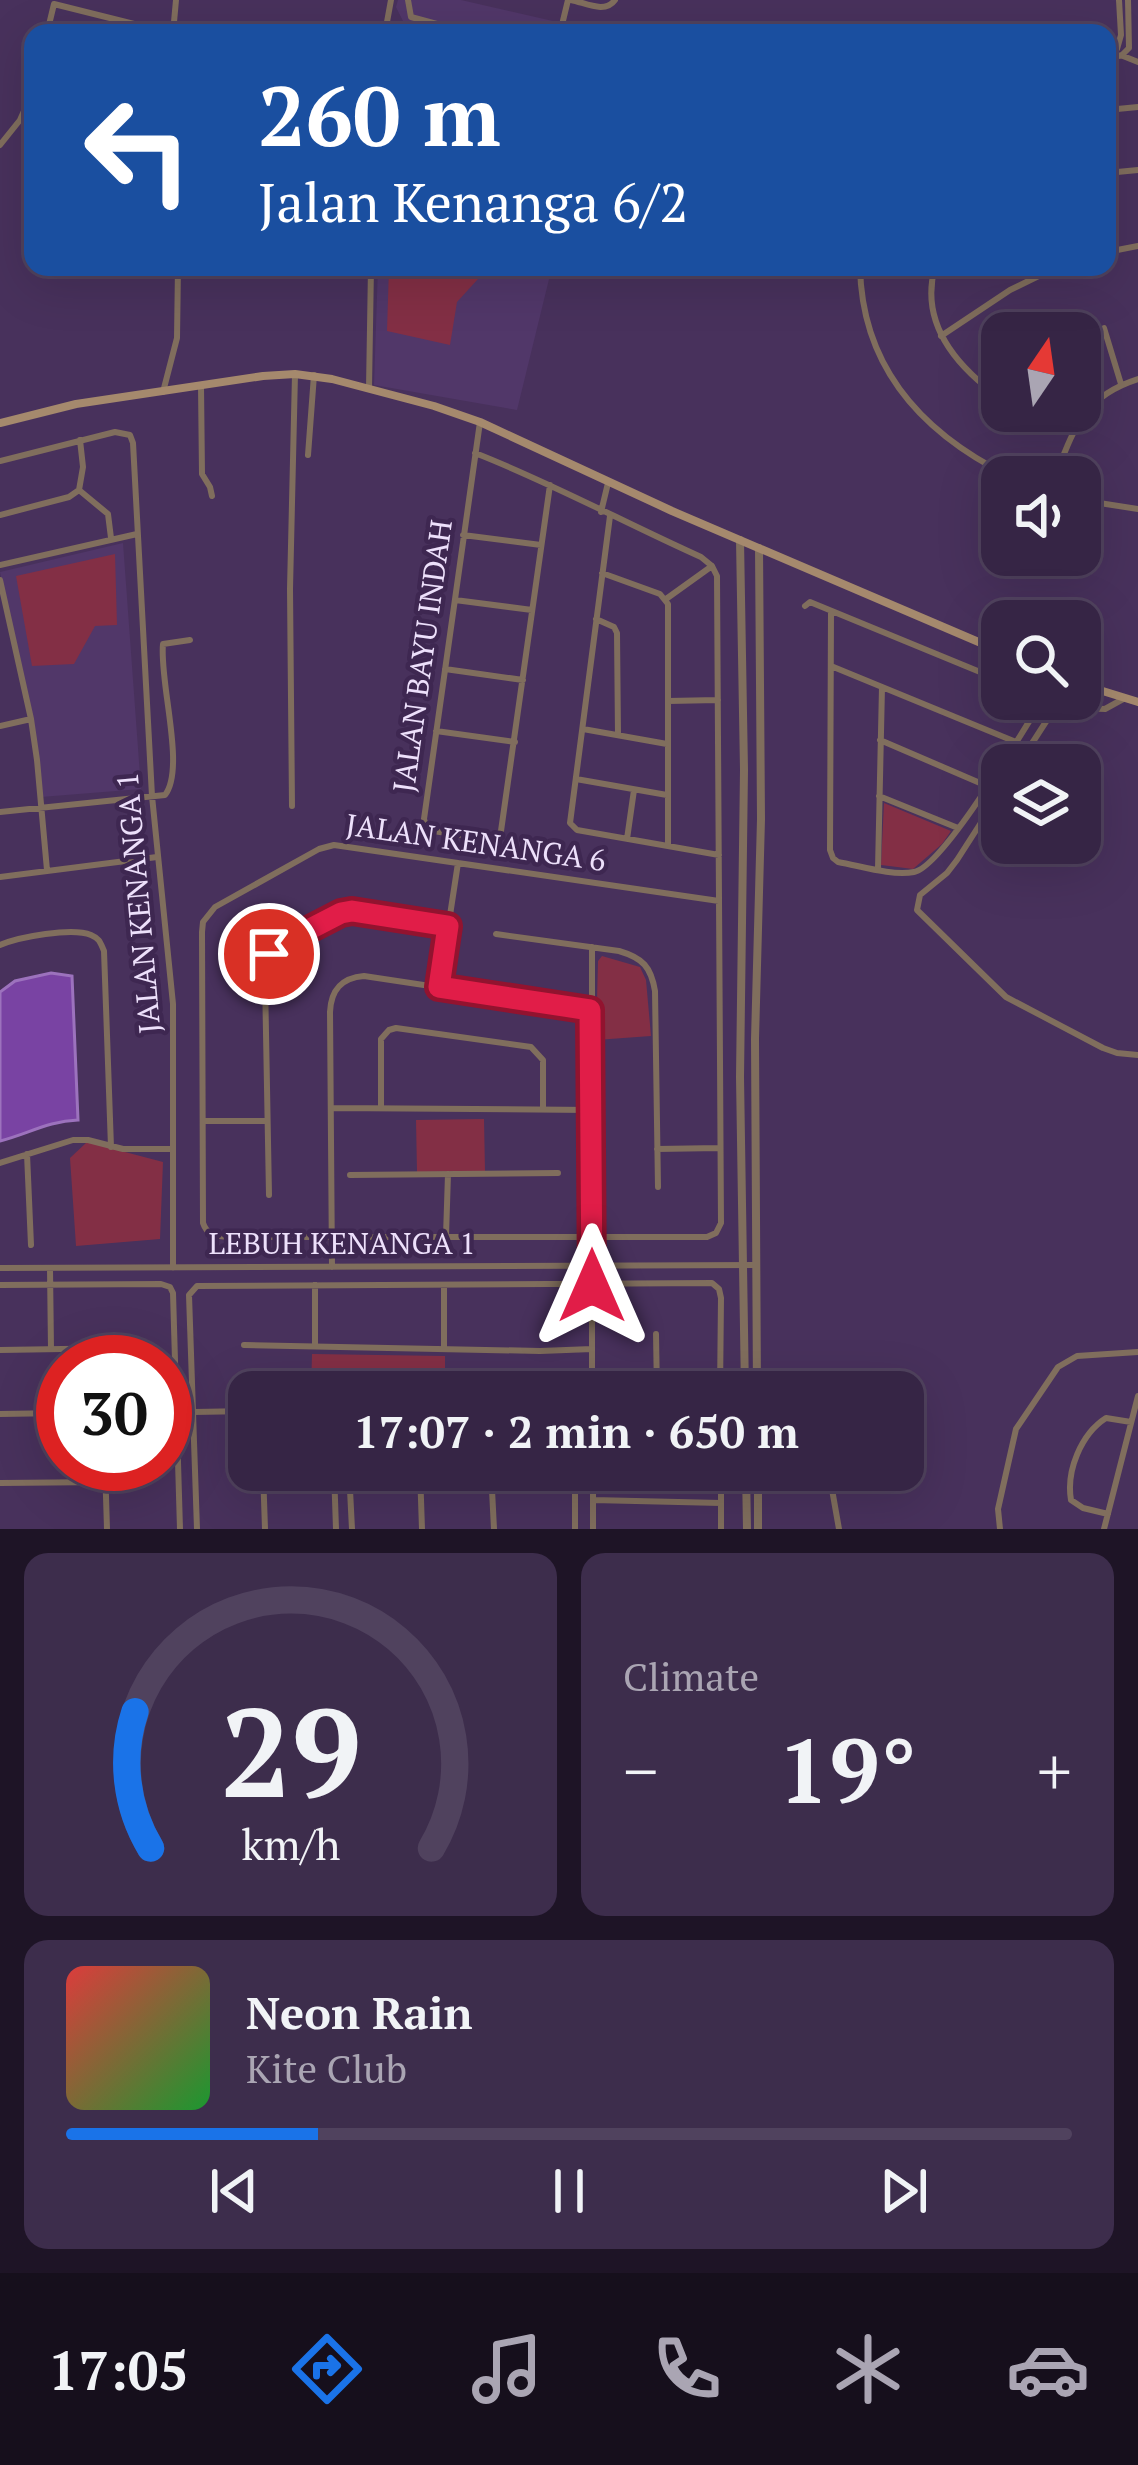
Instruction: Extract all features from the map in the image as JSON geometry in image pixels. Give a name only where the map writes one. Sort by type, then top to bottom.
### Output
[{"type":"main road","points":[[0,423],[55,407],[314,375],[480,422],[608,483],[981,643]]},
{"type":"main road","points":[[1101,691],[1138,701]]},
{"type":"street","points":[[408,0],[411,17],[431,24]]},
{"type":"street","points":[[570,0],[605,8],[615,0]]},
{"type":"street","points":[[1119,0],[1120,52]]},
{"type":"street","points":[[1116,53],[1130,43],[1128,0]]},
{"type":"street","points":[[54,2],[134,24]]},
{"type":"street","points":[[1130,29],[1138,36]]},
{"type":"street","points":[[1120,52],[1138,62]]},
{"type":"street","points":[[0,145],[24,111]]},
{"type":"street","points":[[163,392],[177,338],[178,276]]},
{"type":"street","points":[[369,388],[371,276]]},
{"type":"street","points":[[860,276],[862,304],[886,371],[920,415],[981,461]]},
{"type":"street","points":[[933,276],[931,298],[940,336],[981,382]]},
{"type":"street","points":[[940,336],[1039,276]]},
{"type":"street","points":[[1104,328],[1121,384]]},
{"type":"street","points":[[292,806],[290,590],[296,374]]},
{"type":"street","points":[[308,455],[314,375]]},
{"type":"street","points":[[1101,396],[1138,379]]},
{"type":"street","points":[[200,386],[202,474],[212,496]]},
{"type":"street","name":"JALAN BAYU INDAH","points":[[480,422],[436,731],[425,827],[433,831],[488,839],[501,831],[550,485]]},
{"type":"street","name":"JALAN KENANGA 1","points":[[80,439],[115,432],[130,435],[133,443],[152,796],[172,1004],[173,1268]]},
{"type":"street","points":[[0,460],[80,439],[83,467],[79,490],[69,496],[0,515]]},
{"type":"street","points":[[475,453],[700,557],[717,576],[719,1148],[657,1149]]},
{"type":"street","points":[[608,483],[572,827],[719,855]]},
{"type":"street","points":[[79,490],[108,514],[111,538]]},
{"type":"street","points":[[1101,503],[1138,509]]},
{"type":"street","points":[[0,566],[136,534]]},
{"type":"street","points":[[464,536],[541,545]]},
{"type":"street","points":[[740,540],[745,1371]]},
{"type":"street","points":[[758,1371],[759,548]]},
{"type":"street","points":[[666,599],[712,566]]},
{"type":"street","points":[[602,573],[666,599],[668,845]]},
{"type":"street","points":[[0,580],[31,719],[46,870]]},
{"type":"street","points":[[455,600],[532,610]]},
{"type":"street","points":[[805,605],[810,602],[981,673]]},
{"type":"street","points":[[831,612],[832,858],[878,869],[921,870],[944,849],[981,795]]},
{"type":"street","points":[[596,620],[617,633],[618,735]]},
{"type":"street","points":[[0,630],[10,628]]},
{"type":"street","points":[[0,812],[165,795],[172,786],[172,739],[163,644],[190,640]]},
{"type":"street","points":[[831,666],[1016,742],[1030,720]]},
{"type":"street","points":[[445,669],[523,680]]},
{"type":"street","points":[[878,869],[882,687]]},
{"type":"street","points":[[1032,744],[1049,717],[1082,708],[1105,709],[1125,698]]},
{"type":"street","points":[[668,701],[718,700]]},
{"type":"street","points":[[0,725],[31,719]]},
{"type":"street","points":[[583,729],[667,744]]},
{"type":"street","points":[[436,731],[514,742]]},
{"type":"street","points":[[880,740],[981,783]]},
{"type":"street","points":[[575,779],[668,796]]},
{"type":"street","points":[[627,839],[634,790]]},
{"type":"street","points":[[879,796],[958,828]]},
{"type":"street","points":[[981,823],[947,873],[920,895],[917,910],[1016,1005],[1117,1054],[1138,1055]]},
{"type":"street","name":"JALAN KENANGA 6","points":[[719,901],[334,845],[223,901],[208,913],[202,932],[203,1222],[212,1235],[227,1237],[707,1237],[716,1233],[722,1215],[719,1148]]},
{"type":"street","points":[[0,877],[158,857]]},
{"type":"street","points":[[439,987],[458,863]]},
{"type":"street","points":[[269,1196],[265,964],[269,954],[352,911],[448,926]]},
{"type":"street","points":[[1,943],[69,932],[92,935],[100,942],[111,1147]]},
{"type":"street","points":[[496,934],[592,947],[646,962],[655,991],[658,1187]]},
{"type":"street","points":[[592,947],[592,1371]]},
{"type":"street","points":[[332,1267],[331,1001],[340,983],[364,976],[590,1010]]},
{"type":"street","points":[[381,1108],[381,1039],[396,1028],[531,1048],[542,1060],[543,1108]]},
{"type":"street","points":[[332,1108],[591,1110]]},
{"type":"street","points":[[203,1121],[267,1120]]},
{"type":"street","points":[[0,1163],[73,1140],[173,1149]]},
{"type":"street","points":[[27,1154],[31,1245]]},
{"type":"street","points":[[350,1175],[558,1173]]},
{"type":"street","points":[[446,1237],[448,1174]]},
{"type":"street","name":"LEBUH KENANGA 1","points":[[0,1268],[757,1265]]},
{"type":"street","points":[[50,1269],[51,1335]]},
{"type":"street","points":[[197,1529],[189,1295],[197,1286],[712,1283],[721,1298],[720,1371]]},
{"type":"street","points":[[0,1285],[161,1284],[172,1293],[173,1335]]},
{"type":"street","points":[[315,1285],[315,1345]]},
{"type":"street","points":[[444,1285],[445,1348]]},
{"type":"street","points":[[656,1334],[657,1371]]},
{"type":"street","points":[[244,1345],[592,1349]]},
{"type":"street","points":[[0,1350],[36,1349]]},
{"type":"street","points":[[1000,1529],[998,1509],[1016,1430],[1058,1367],[1076,1356],[1138,1352]]},
{"type":"street","points":[[1104,1529],[1138,1396]]},
{"type":"street","points":[[194,1412],[228,1412]]},
{"type":"street","points":[[0,1414],[36,1413]]},
{"type":"street","points":[[1108,1514],[1070,1500],[1071,1476],[1097,1423],[1106,1418],[1131,1422]]},
{"type":"street","points":[[0,1483],[36,1483]]},
{"type":"street","points":[[105,1491],[107,1529]]},
{"type":"street","points":[[179,1491],[180,1529]]},
{"type":"street","points":[[264,1491],[265,1529]]},
{"type":"street","points":[[335,1491],[336,1529]]},
{"type":"street","points":[[350,1491],[352,1529]]},
{"type":"street","points":[[421,1491],[422,1529]]},
{"type":"street","points":[[492,1491],[494,1529]]},
{"type":"street","points":[[575,1491],[575,1529]]},
{"type":"street","points":[[593,1491],[593,1529]]},
{"type":"street","points":[[721,1491],[721,1529]]},
{"type":"street","points":[[746,1491],[747,1529]]},
{"type":"street","points":[[758,1491],[758,1529]]},
{"type":"street","points":[[832,1491],[839,1529]]},
{"type":"street","points":[[593,1500],[721,1503]]},
{"type":"shaded area","points":[[398,0],[461,0],[566,24],[404,24],[396,7]]},
{"type":"shaded area","points":[[378,276],[550,276],[517,410],[374,385]]},
{"type":"shaded area","points":[[389,276],[478,279],[457,302],[450,345],[387,331]]},
{"type":"shaded area","points":[[123,543],[141,789],[41,797],[0,572]]},
{"type":"shaded area","points":[[115,554],[117,625],[95,626],[74,664],[32,666],[16,576]]},
{"type":"shaded area","points":[[884,803],[951,831],[913,869],[881,865]]},
{"type":"shaded area","points":[[602,956],[640,967],[646,980],[651,1036],[596,1040],[598,961]]},
{"type":"shaded area","points":[[51,973],[72,976],[78,1120],[0,1141],[0,992],[15,981]]},
{"type":"shaded area","points":[[484,1119],[485,1171],[417,1172],[416,1120]]},
{"type":"shaded area","points":[[87,1142],[163,1162],[160,1239],[76,1246],[70,1158]]},
{"type":"shaded area","points":[[312,1354],[445,1356],[445,1371],[312,1371]]},
{"type":"route","points":[[269,954],[329,917],[352,911],[448,926],[439,987],[590,1010],[592,1286]]}]
